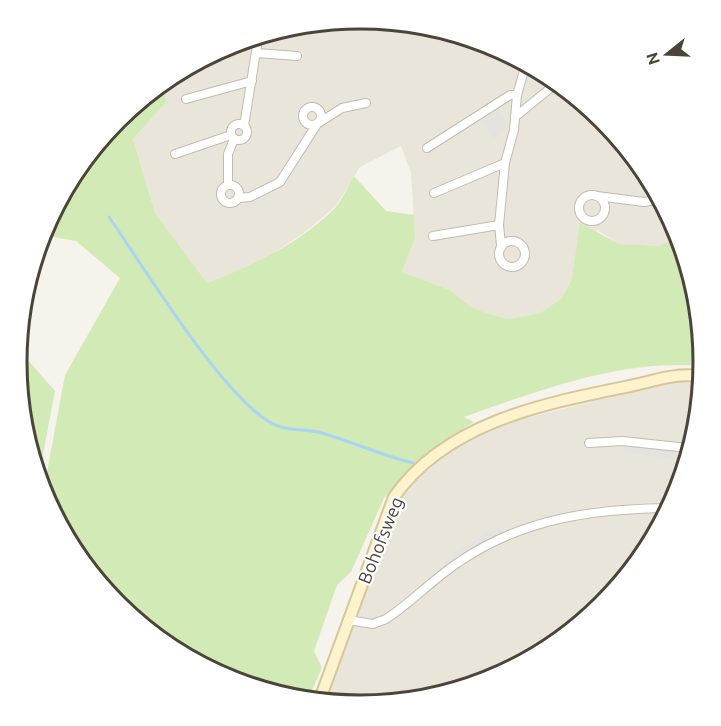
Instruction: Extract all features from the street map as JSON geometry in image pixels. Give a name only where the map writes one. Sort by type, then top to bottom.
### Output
[{"type":"street","points":[[175,154],[232,137],[239,141],[246,136],[244,126],[258,46]]},
{"type":"street","points":[[257,53],[297,56]]},
{"type":"street","points":[[501,245],[499,225],[505,163],[515,117],[517,95],[524,72]]},
{"type":"street","points":[[186,99],[252,81]]},
{"type":"street","points":[[515,117],[550,89]]},
{"type":"street","points":[[427,148],[510,95],[517,95]]},
{"type":"street","points":[[244,126],[234,126],[228,154],[228,185],[221,191],[223,199],[230,202],[238,198],[250,197],[280,182],[298,158],[317,124],[342,108],[366,103]]},
{"type":"street","points":[[434,193],[505,163]]},
{"type":"street","points":[[228,185],[236,187],[238,198]]},
{"type":"street","points":[[595,196],[644,202],[652,201]]},
{"type":"street","points":[[433,236],[499,225]]},
{"type":"street","name":"Bohofsweg","points":[[322,694],[394,497],[406,481],[444,448],[496,421],[579,396],[628,387],[669,375],[693,376]]},
{"type":"street","points":[[589,443],[622,441],[683,448]]},
{"type":"street","points":[[348,620],[366,624],[386,619],[456,564],[520,530],[584,512],[661,508]]},
{"type":"shaded area","points":[[360,29],[404,32],[447,41],[488,55],[527,74],[564,98],[580,112],[611,143],[638,178],[660,215],[671,240],[659,246],[619,244],[597,230],[575,267],[572,279],[561,299],[540,313],[508,319],[486,313],[470,306],[450,290],[402,272],[415,238],[411,173],[401,146],[360,167],[336,206],[305,232],[260,262],[207,283],[155,213],[133,139],[167,101],[164,94],[213,64],[253,47],[295,36]]},
{"type":"shaded area","points":[[497,107],[506,120],[505,131],[493,139],[480,120]]},
{"type":"shaded area","points":[[693,380],[688,428],[669,491],[649,530],[625,566],[580,614],[564,628],[527,652],[468,679],[404,694],[382,696],[324,695],[387,525],[405,490],[450,450],[499,425],[673,381]]},
{"type":"shaded area","points":[[623,444],[682,452],[679,460],[622,451]]},
{"type":"shaded area","points":[[499,527],[502,534],[459,558],[455,551]]},
{"type":"green space","points":[[164,94],[167,101],[133,139],[155,213],[207,283],[258,261],[291,243],[335,208],[354,176],[386,211],[414,215],[415,238],[402,272],[450,290],[470,306],[508,319],[540,313],[561,299],[572,279],[580,223],[619,244],[659,246],[671,240],[688,298],[694,366],[642,367],[611,372],[552,387],[464,417],[474,422],[437,445],[384,498],[351,572],[337,585],[314,651],[322,668],[311,693],[295,690],[233,671],[194,652],[157,628],[125,599],[96,566],[61,511],[47,475],[65,375],[120,278],[76,241],[51,237],[72,196],[110,143]]},
{"type":"green space","points":[[27,359],[55,391],[42,461],[33,428]]},
{"type":"waterway","points":[[109,217],[164,300],[214,367],[238,395],[261,416],[281,427],[322,433],[413,463]]}]
